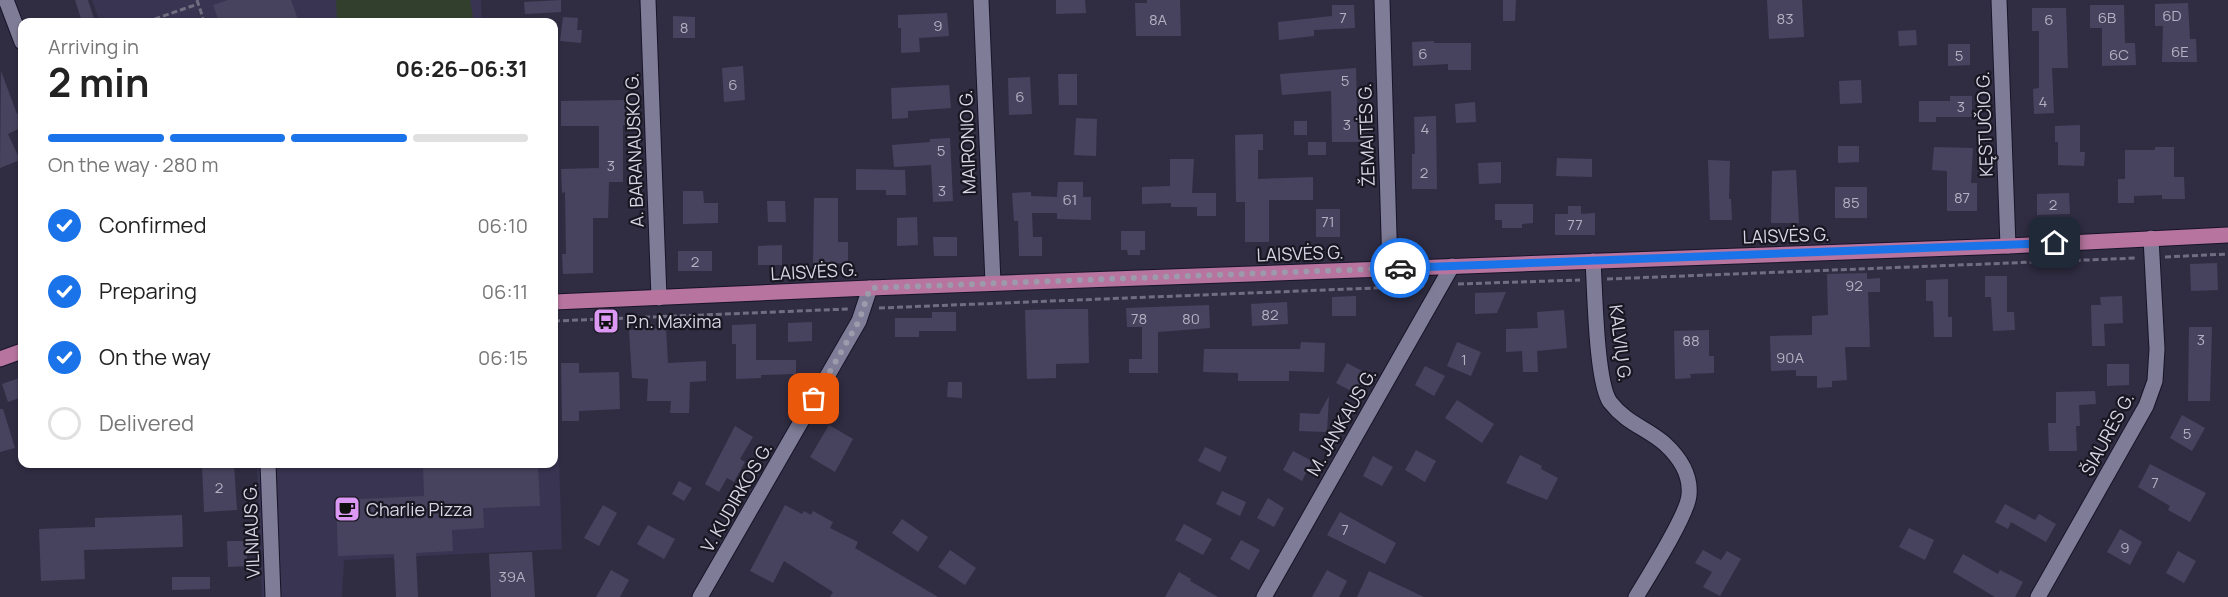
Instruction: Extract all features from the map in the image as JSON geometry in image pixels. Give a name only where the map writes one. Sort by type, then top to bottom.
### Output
[{"type":"main road","name":"LAISVĖS G.","points":[[558,302],[993,283],[2008,246],[2228,235]]},
{"type":"main road","points":[[0,359],[18,352]]},
{"type":"street","points":[[6,0],[18,32]]},
{"type":"street","name":"A. BARANAUSKO G.","points":[[648,0],[659,298]]},
{"type":"street","name":"MAIRONIO G.","points":[[981,0],[993,283]]},
{"type":"street","name":"ŽEMAITĖS G.","points":[[1382,0],[1390,269]]},
{"type":"street","name":"KĘSTUČIO G.","points":[[1999,0],[2008,246]]},
{"type":"street","name":"ŠIAURĖS G.","points":[[2038,597],[2146,406],[2155,381],[2157,350],[2151,238]]},
{"type":"street","name":"KALVIŲ G.","points":[[1593,261],[1600,363],[1609,400],[1631,423],[1664,443],[1685,466],[1690,496],[1679,521],[1636,597]]},
{"type":"street","name":"M. JANKAUS G.","points":[[1264,597],[1452,266]]},
{"type":"street","name":"V. KUDIRKOS G.","points":[[700,597],[859,321],[870,288]]},
{"type":"street","name":"VILNIAUS G.","points":[[268,468],[273,597]]},
{"type":"path","points":[[156,18],[197,2],[203,18]]},
{"type":"path","points":[[558,321],[2228,254]]},
{"type":"shaded area","points":[[92,0],[481,0],[482,18],[99,18]]},
{"type":"shaded area","points":[[558,432],[562,549],[344,560],[342,597],[262,597],[257,468],[558,468]]},
{"type":"green space","points":[[336,0],[470,0],[473,18],[337,18]]},
{"type":"building","points":[[75,0],[88,0],[94,18],[81,18]]},
{"type":"building","points":[[228,0],[291,0],[298,18],[218,18],[213,5]]},
{"type":"building","points":[[561,0],[561,12],[525,14],[524,2]]},
{"type":"building","points":[[1056,0],[1085,0],[1086,13],[1056,14]]},
{"type":"building","points":[[1147,0],[1180,0],[1181,36],[1136,36],[1135,3],[1147,3]]},
{"type":"building","points":[[1503,0],[1516,0],[1515,21],[1503,21]]},
{"type":"building","points":[[1767,0],[1802,0],[1804,37],[1769,39]]},
{"type":"building","points":[[2188,3],[2190,39],[2196,39],[2197,62],[2162,62],[2163,26],[2155,26],[2155,4]]},
{"type":"building","points":[[1332,5],[1354,5],[1355,28],[1314,30],[1314,36],[1279,40],[1278,22],[1332,16]]},
{"type":"building","points":[[2090,5],[2124,5],[2125,43],[2135,43],[2136,65],[2102,66],[2102,28],[2090,28]]},
{"type":"building","points":[[2032,8],[2066,8],[2068,68],[2052,68],[2054,113],[2034,114],[2033,89],[2039,88],[2039,31],[2032,31]]},
{"type":"building","points":[[947,13],[949,36],[919,38],[920,52],[901,53],[901,28],[898,28],[898,15]]},
{"type":"building","points":[[673,16],[695,17],[695,38],[673,38]]},
{"type":"building","points":[[563,17],[578,18],[577,30],[582,30],[581,43],[560,41]]},
{"type":"building","points":[[1916,30],[1917,45],[1899,46],[1898,31]]},
{"type":"building","points":[[1434,41],[1434,43],[1471,43],[1471,70],[1448,70],[1448,64],[1413,66],[1412,42]]},
{"type":"building","points":[[1948,44],[1970,44],[1970,65],[1948,66]]},
{"type":"building","points":[[743,66],[745,100],[724,102],[722,68]]},
{"type":"building","points":[[1356,68],[1357,105],[1363,105],[1364,142],[1332,142],[1331,91],[1282,95],[1280,74]]},
{"type":"building","points":[[1,71],[18,114],[18,129],[8,134],[18,161],[0,168]]},
{"type":"building","points":[[1058,74],[1077,74],[1077,105],[1059,105]]},
{"type":"building","points":[[1030,77],[1032,114],[1009,115],[1008,78]]},
{"type":"building","points":[[1861,80],[1862,103],[1840,104],[1839,81]]},
{"type":"building","points":[[949,85],[951,108],[908,111],[908,118],[892,119],[891,88]]},
{"type":"building","points":[[1950,96],[1972,96],[1972,117],[1936,117],[1936,122],[1919,122],[1919,101],[1950,101]]},
{"type":"building","points":[[625,100],[623,182],[609,182],[608,218],[593,218],[593,273],[563,274],[562,254],[566,254],[565,192],[562,193],[561,169],[599,168],[599,126],[561,126],[561,101]]},
{"type":"building","points":[[1475,102],[1476,122],[1456,123],[1455,104]]},
{"type":"building","points":[[1436,116],[1437,189],[1412,189],[1412,154],[1415,154],[1414,117]]},
{"type":"building","points":[[1076,118],[1097,119],[1096,156],[1074,155]]},
{"type":"building","points":[[1294,121],[1307,121],[1307,135],[1294,135]]},
{"type":"building","points":[[2080,125],[2080,152],[2085,152],[2084,166],[2058,165],[2055,126]]},
{"type":"building","points":[[1263,134],[1263,150],[1258,150],[1258,179],[1313,177],[1313,200],[1269,200],[1269,242],[1245,242],[1245,202],[1236,202],[1235,135]]},
{"type":"building","points":[[950,138],[953,201],[933,202],[931,165],[894,167],[892,145]]},
{"type":"building","points":[[1308,142],[1326,142],[1326,155],[1308,155]]},
{"type":"building","points":[[1838,146],[1859,146],[1859,162],[1838,163]]},
{"type":"building","points":[[1934,147],[1973,148],[1971,183],[1977,183],[1977,211],[1947,211],[1947,171],[1932,170]]},
{"type":"building","points":[[2155,147],[2174,147],[2174,177],[2184,177],[2185,199],[2162,199],[2162,195],[2134,196],[2134,203],[2118,203],[2118,179],[2125,179],[2125,150],[2155,150]]},
{"type":"building","points":[[1557,158],[1592,159],[1592,177],[1556,176]]},
{"type":"building","points":[[1170,159],[1194,159],[1192,193],[1216,193],[1216,216],[1197,216],[1197,207],[1171,207],[1171,203],[1142,204],[1142,187],[1170,186]]},
{"type":"building","points":[[1708,160],[1730,161],[1729,199],[1731,199],[1732,220],[1710,220]]},
{"type":"building","points":[[1501,162],[1501,183],[1479,184],[1478,163]]},
{"type":"building","points":[[856,169],[905,170],[906,195],[886,195],[886,190],[856,190]]},
{"type":"building","points":[[1796,170],[1799,223],[1771,223],[1772,171]]},
{"type":"building","points":[[1058,182],[1083,182],[1083,197],[1091,197],[1091,220],[1057,219],[1057,213],[1032,213],[1033,237],[1042,237],[1042,256],[1019,256],[1018,221],[1014,221],[1012,193],[1031,192],[1031,196],[1057,197]]},
{"type":"building","points":[[1835,187],[1867,187],[1867,218],[1835,218]]},
{"type":"building","points":[[683,191],[703,191],[704,203],[718,203],[718,223],[683,224]]},
{"type":"building","points":[[2069,193],[2070,214],[2037,215],[2037,194]]},
{"type":"building","points":[[814,198],[838,198],[838,242],[848,242],[848,263],[813,264]]},
{"type":"building","points":[[767,201],[785,201],[786,222],[768,222]]},
{"type":"building","points":[[1495,204],[1533,204],[1533,223],[1522,224],[1522,228],[1502,228],[1502,220],[1495,220]]},
{"type":"building","points":[[1568,206],[1581,206],[1581,214],[1595,213],[1595,235],[1555,235],[1555,214],[1568,214]]},
{"type":"building","points":[[1316,209],[1340,209],[1340,237],[1316,237]]},
{"type":"building","points":[[917,217],[918,245],[897,246],[897,218]]},
{"type":"building","points":[[1121,231],[1145,231],[1145,250],[1140,250],[1140,255],[1128,255],[1127,250],[1121,250]]},
{"type":"building","points":[[933,237],[957,237],[957,256],[934,256]]},
{"type":"building","points":[[782,245],[782,265],[758,265],[758,246]]},
{"type":"building","points":[[678,251],[712,251],[712,271],[678,271]]},
{"type":"building","points":[[2217,263],[2218,290],[2191,291],[2190,264]]},
{"type":"building","points":[[1867,273],[1867,279],[1880,278],[1880,292],[1868,292],[1870,347],[1845,347],[1847,380],[1832,381],[1832,387],[1817,388],[1817,376],[1796,376],[1796,370],[1771,371],[1770,336],[1812,335],[1812,316],[1828,315],[1827,274]]},
{"type":"building","points":[[1985,276],[2007,276],[2007,312],[2014,312],[2015,330],[1993,331],[1991,297],[1985,297]]},
{"type":"building","points":[[1948,279],[1948,317],[1952,317],[1952,337],[1934,337],[1933,301],[1926,301],[1926,280]]},
{"type":"building","points":[[1506,292],[1497,313],[1475,314],[1475,293]]},
{"type":"building","points":[[1356,296],[1356,316],[1332,316],[1332,297]]},
{"type":"building","points":[[2122,296],[2123,323],[2104,324],[2105,346],[2092,346],[2091,305],[2101,305],[2100,297]]},
{"type":"building","points":[[1287,302],[1288,324],[1252,326],[1251,304]]},
{"type":"building","points":[[1209,305],[1210,328],[1158,332],[1158,373],[1129,373],[1129,359],[1142,359],[1142,327],[1127,327],[1126,308]]},
{"type":"building","points":[[1088,309],[1089,363],[1056,364],[1056,378],[1027,379],[1025,310]]},
{"type":"building","points":[[1564,310],[1567,348],[1537,351],[1538,372],[1523,372],[1522,351],[1506,352],[1506,329],[1538,328],[1537,312]]},
{"type":"building","points":[[932,312],[956,312],[956,331],[919,331],[919,337],[895,337],[895,318],[932,318]]},
{"type":"building","points":[[812,322],[812,341],[788,342],[788,323]]},
{"type":"building","points":[[756,324],[756,360],[796,360],[796,374],[761,375],[761,378],[736,379],[736,344],[732,344],[732,325]]},
{"type":"building","points":[[2189,327],[2212,327],[2210,401],[2188,401]]},
{"type":"building","points":[[666,328],[668,363],[706,361],[706,381],[690,382],[689,413],[670,413],[671,401],[647,401],[648,379],[632,378],[629,330]]},
{"type":"building","points":[[1709,330],[1709,356],[1714,356],[1714,373],[1690,374],[1691,378],[1675,379],[1674,331]]},
{"type":"building","points":[[1301,342],[1325,343],[1324,372],[1289,371],[1289,381],[1238,381],[1238,373],[1203,372],[1204,349],[1300,349]]},
{"type":"building","points":[[1457,342],[1481,352],[1471,376],[1447,366]]},
{"type":"building","points":[[561,363],[579,363],[579,373],[619,372],[620,409],[579,411],[579,421],[562,421]]},
{"type":"building","points":[[1347,363],[1366,373],[1355,393],[1336,383]]},
{"type":"building","points":[[2107,364],[2129,364],[2129,385],[2107,386]]},
{"type":"building","points":[[1425,366],[1445,376],[1434,396],[1415,385]]},
{"type":"building","points":[[18,378],[18,398],[8,402],[2,384]]},
{"type":"building","points":[[948,382],[962,382],[962,398],[947,397]]},
{"type":"building","points":[[2095,391],[2096,404],[2079,405],[2080,426],[2076,426],[2077,451],[2049,451],[2048,423],[2056,423],[2056,392]]},
{"type":"building","points":[[1329,396],[1327,432],[1299,431],[1300,413],[1319,414]]},
{"type":"building","points":[[1457,400],[1494,424],[1482,443],[1445,418]]},
{"type":"building","points":[[0,409],[3,409],[15,448],[0,452]]},
{"type":"building","points":[[2182,415],[2205,428],[2192,451],[2170,438]]},
{"type":"building","points":[[829,425],[853,439],[835,472],[810,457]]},
{"type":"building","points":[[735,426],[753,437],[740,459],[745,462],[734,482],[727,478],[719,492],[705,484]]},
{"type":"building","points":[[1205,447],[1227,457],[1220,472],[1198,461]]},
{"type":"building","points":[[1416,450],[1436,461],[1425,482],[1405,470]]},
{"type":"building","points":[[1293,451],[1312,461],[1302,481],[1283,470]]},
{"type":"building","points":[[1520,455],[1542,466],[1541,469],[1558,478],[1547,500],[1506,483]]},
{"type":"building","points":[[1373,456],[1393,467],[1382,486],[1363,476]]},
{"type":"building","points":[[2150,464],[2206,493],[2190,522],[2168,510],[2170,506],[2138,487]]},
{"type":"building","points":[[202,468],[234,468],[237,510],[204,512]]},
{"type":"building","points":[[423,468],[538,468],[540,506],[483,508],[484,528],[452,530],[453,551],[416,553],[418,597],[396,597],[394,554],[338,556],[336,500],[424,496]]},
{"type":"building","points":[[679,481],[692,488],[684,501],[672,494]]},
{"type":"building","points":[[1222,491],[1246,502],[1240,516],[1216,504]]},
{"type":"building","points":[[1268,498],[1284,508],[1274,527],[1257,518]]},
{"type":"building","points":[[2005,504],[2035,520],[2039,514],[2056,524],[2046,542],[2011,522],[2008,529],[1995,522]]},
{"type":"building","points":[[603,505],[617,513],[599,546],[584,538]]},
{"type":"building","points":[[785,505],[802,514],[804,511],[811,515],[813,511],[833,522],[830,528],[858,542],[855,548],[938,597],[830,597],[833,592],[784,561],[773,583],[750,571]]},
{"type":"building","points":[[1340,512],[1396,543],[1385,564],[1327,535]]},
{"type":"building","points":[[182,515],[183,547],[84,550],[85,579],[41,581],[39,529],[95,527],[95,518]]},
{"type":"building","points":[[902,519],[928,537],[918,552],[892,533]]},
{"type":"building","points":[[1184,524],[1212,539],[1203,555],[1175,540]]},
{"type":"building","points":[[648,525],[675,539],[664,559],[637,544]]},
{"type":"building","points":[[1909,528],[1934,540],[1925,560],[1899,547]]},
{"type":"building","points":[[2120,529],[2142,542],[2130,565],[2107,552]]},
{"type":"building","points":[[1241,540],[1260,550],[1249,570],[1230,559]]},
{"type":"building","points":[[227,541],[247,541],[247,566],[228,567]]},
{"type":"building","points":[[950,550],[976,568],[965,585],[938,567]]},
{"type":"building","points":[[1703,550],[1721,560],[1727,551],[1741,559],[1720,596],[1703,587],[1712,572],[1695,563]]},
{"type":"building","points":[[2178,551],[2196,561],[2184,583],[2166,573]]},
{"type":"building","points":[[532,552],[535,597],[491,597],[489,554]]},
{"type":"building","points":[[1963,554],[1998,574],[2000,570],[2023,582],[2015,597],[1995,597],[1953,572]]},
{"type":"building","points":[[611,570],[629,580],[620,597],[596,597]]},
{"type":"building","points":[[1327,570],[1347,581],[1339,597],[1312,597]]},
{"type":"building","points":[[1369,571],[1424,597],[1357,597]]},
{"type":"building","points":[[1179,572],[1191,579],[1190,581],[1218,597],[1165,597]]},
{"type":"building","points":[[172,577],[210,577],[210,589],[172,590]]},
{"type":"way so far","points":[[814,399],[859,321],[870,288],[1400,268]]},
{"type":"place","name":"P.n. Maxima","points":[[606,321]]},
{"type":"place","name":"Charlie Pizza","points":[[347,509]]},
{"type":"route","points":[[1400,268],[2055,243]]}]
